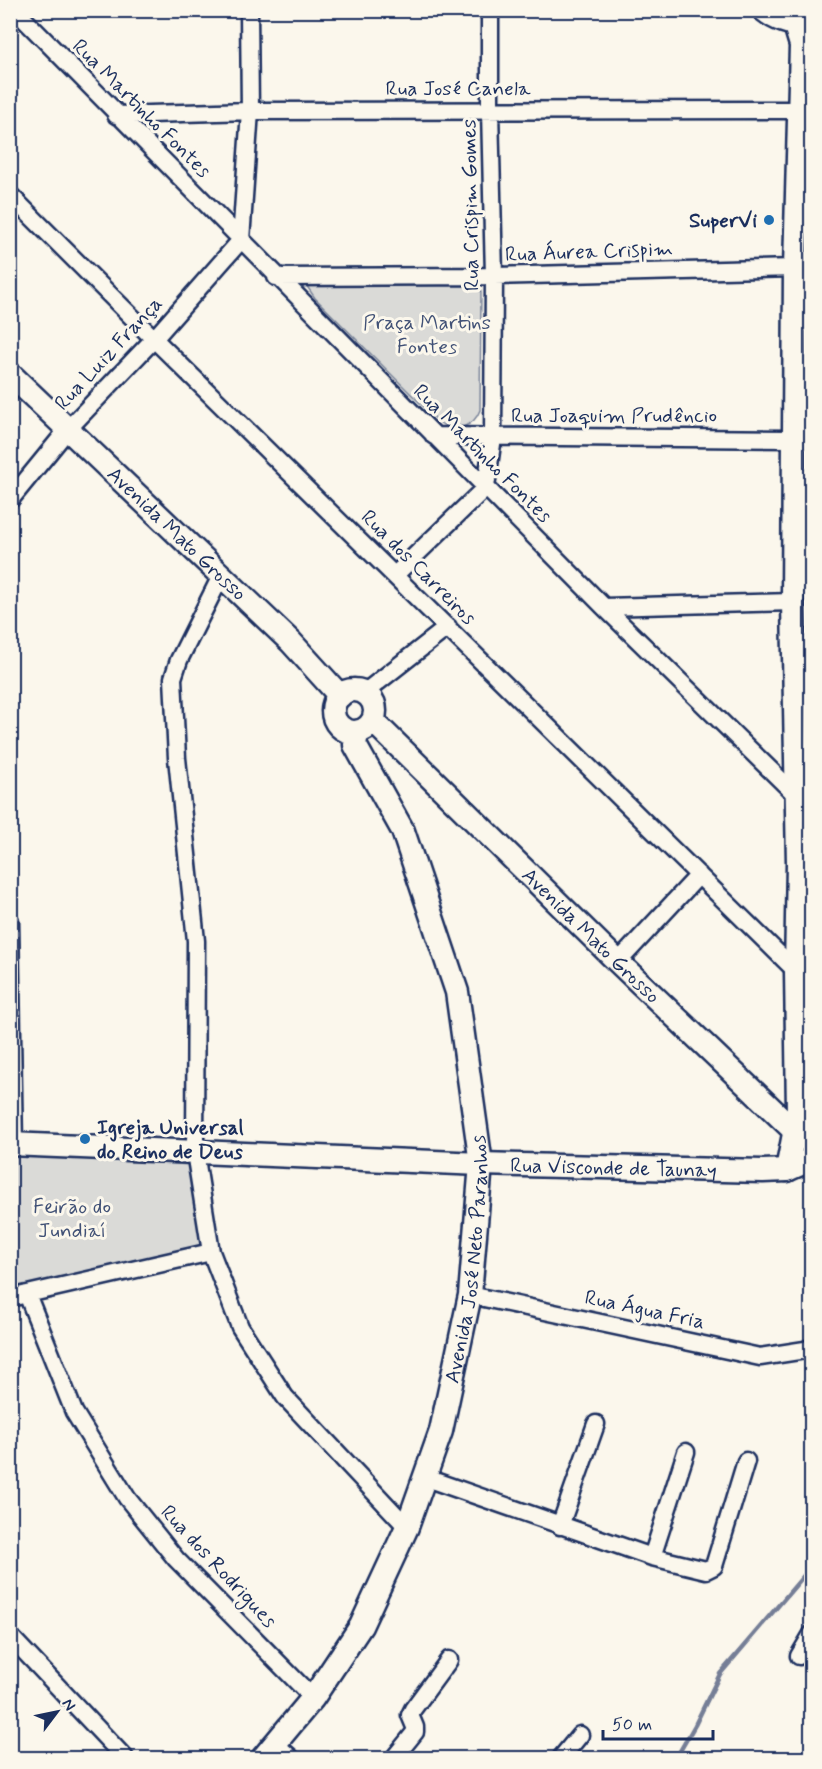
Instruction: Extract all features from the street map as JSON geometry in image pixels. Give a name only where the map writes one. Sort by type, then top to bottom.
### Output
[{"type":"main road","points":[[764,10],[769,15],[803,26],[795,268],[803,350],[794,439],[793,602],[804,696],[797,796],[796,970],[804,1042],[798,1113],[787,1170]]},
{"type":"main road","name":"Avenida Mato Grosso","points":[[10,374],[291,642],[340,696]]},
{"type":"main road","points":[[352,690],[364,693],[373,702],[375,715],[365,726],[345,729],[336,720],[334,707],[340,696],[352,690]]},
{"type":"main road","name":"Avenida Mato Grosso","points":[[365,726],[812,1147]]},
{"type":"main road","name":"Avenida José Neto Paranhos","points":[[276,1754],[361,1626],[407,1527],[441,1431],[470,1295],[480,1164],[457,992],[403,831],[355,744],[365,726]]},
{"type":"main road","name":"Rua Visconde de Taunay","points":[[12,1145],[480,1164],[787,1170],[812,1159]]},
{"type":"street","name":"Rua Martinho Fontes","points":[[15,10],[604,607],[797,796]]},
{"type":"street","points":[[241,240],[250,111],[249,10]]},
{"type":"street","name":"Rua Crispim Gomes","points":[[486,487],[494,437],[490,10]]},
{"type":"street","name":"Rua José Canela","points":[[116,114],[250,111],[800,111]]},
{"type":"street","name":"Rua dos Carreiros","points":[[10,195],[796,970]]},
{"type":"street","name":"Rua Luiz França","points":[[10,500],[68,429],[154,339],[241,240]]},
{"type":"street","name":"Rua Áurea Crispim","points":[[276,277],[494,276],[795,268]]},
{"type":"street","name":"Rua Joaquim Prudêncio","points":[[434,436],[794,439]]},
{"type":"street","points":[[395,575],[486,487]]},
{"type":"street","points":[[221,576],[179,660],[173,678],[177,758],[196,941],[195,1152],[211,1252],[240,1327],[285,1397],[407,1527]]},
{"type":"street","points":[[604,607],[793,602]]},
{"type":"street","points":[[364,693],[448,627]]},
{"type":"street","points":[[618,962],[699,875]]},
{"type":"street","points":[[10,921],[12,1145]]},
{"type":"street","points":[[19,1296],[211,1252]]},
{"type":"street","name":"Rua Água Fria","points":[[470,1295],[760,1357],[812,1347]]},
{"type":"street","name":"Rua dos Rodrigues","points":[[19,1296],[75,1412],[128,1498],[176,1560],[313,1698]]},
{"type":"street","points":[[560,1526],[596,1424]]},
{"type":"street","points":[[652,1557],[686,1452]]},
{"type":"street","points":[[426,1478],[652,1557],[706,1570],[714,1566],[746,1461]]},
{"type":"street","points":[[799,1656],[812,1634]]},
{"type":"street","points":[[10,1636],[125,1758]]},
{"type":"street","points":[[394,1758],[415,1732],[410,1715],[413,1709],[449,1660]]},
{"type":"street","points":[[561,1758],[580,1735]]},
{"type":"green space","name":"Praça Martins Fontes","points":[[479,283],[481,292],[480,410],[473,421],[458,428],[440,423],[315,298],[306,285]]},
{"type":"green space","name":"Feirão do Jundiaí","points":[[10,1152],[191,1165],[209,1250],[11,1295]]},
{"type":"waterway","points":[[676,1758],[720,1674],[812,1566]]},
{"type":"place","name":"SuperVi","points":[[769,220]]},
{"type":"place","name":"Igreja Universal do Reino de Deus","points":[[85,1139]]}]
